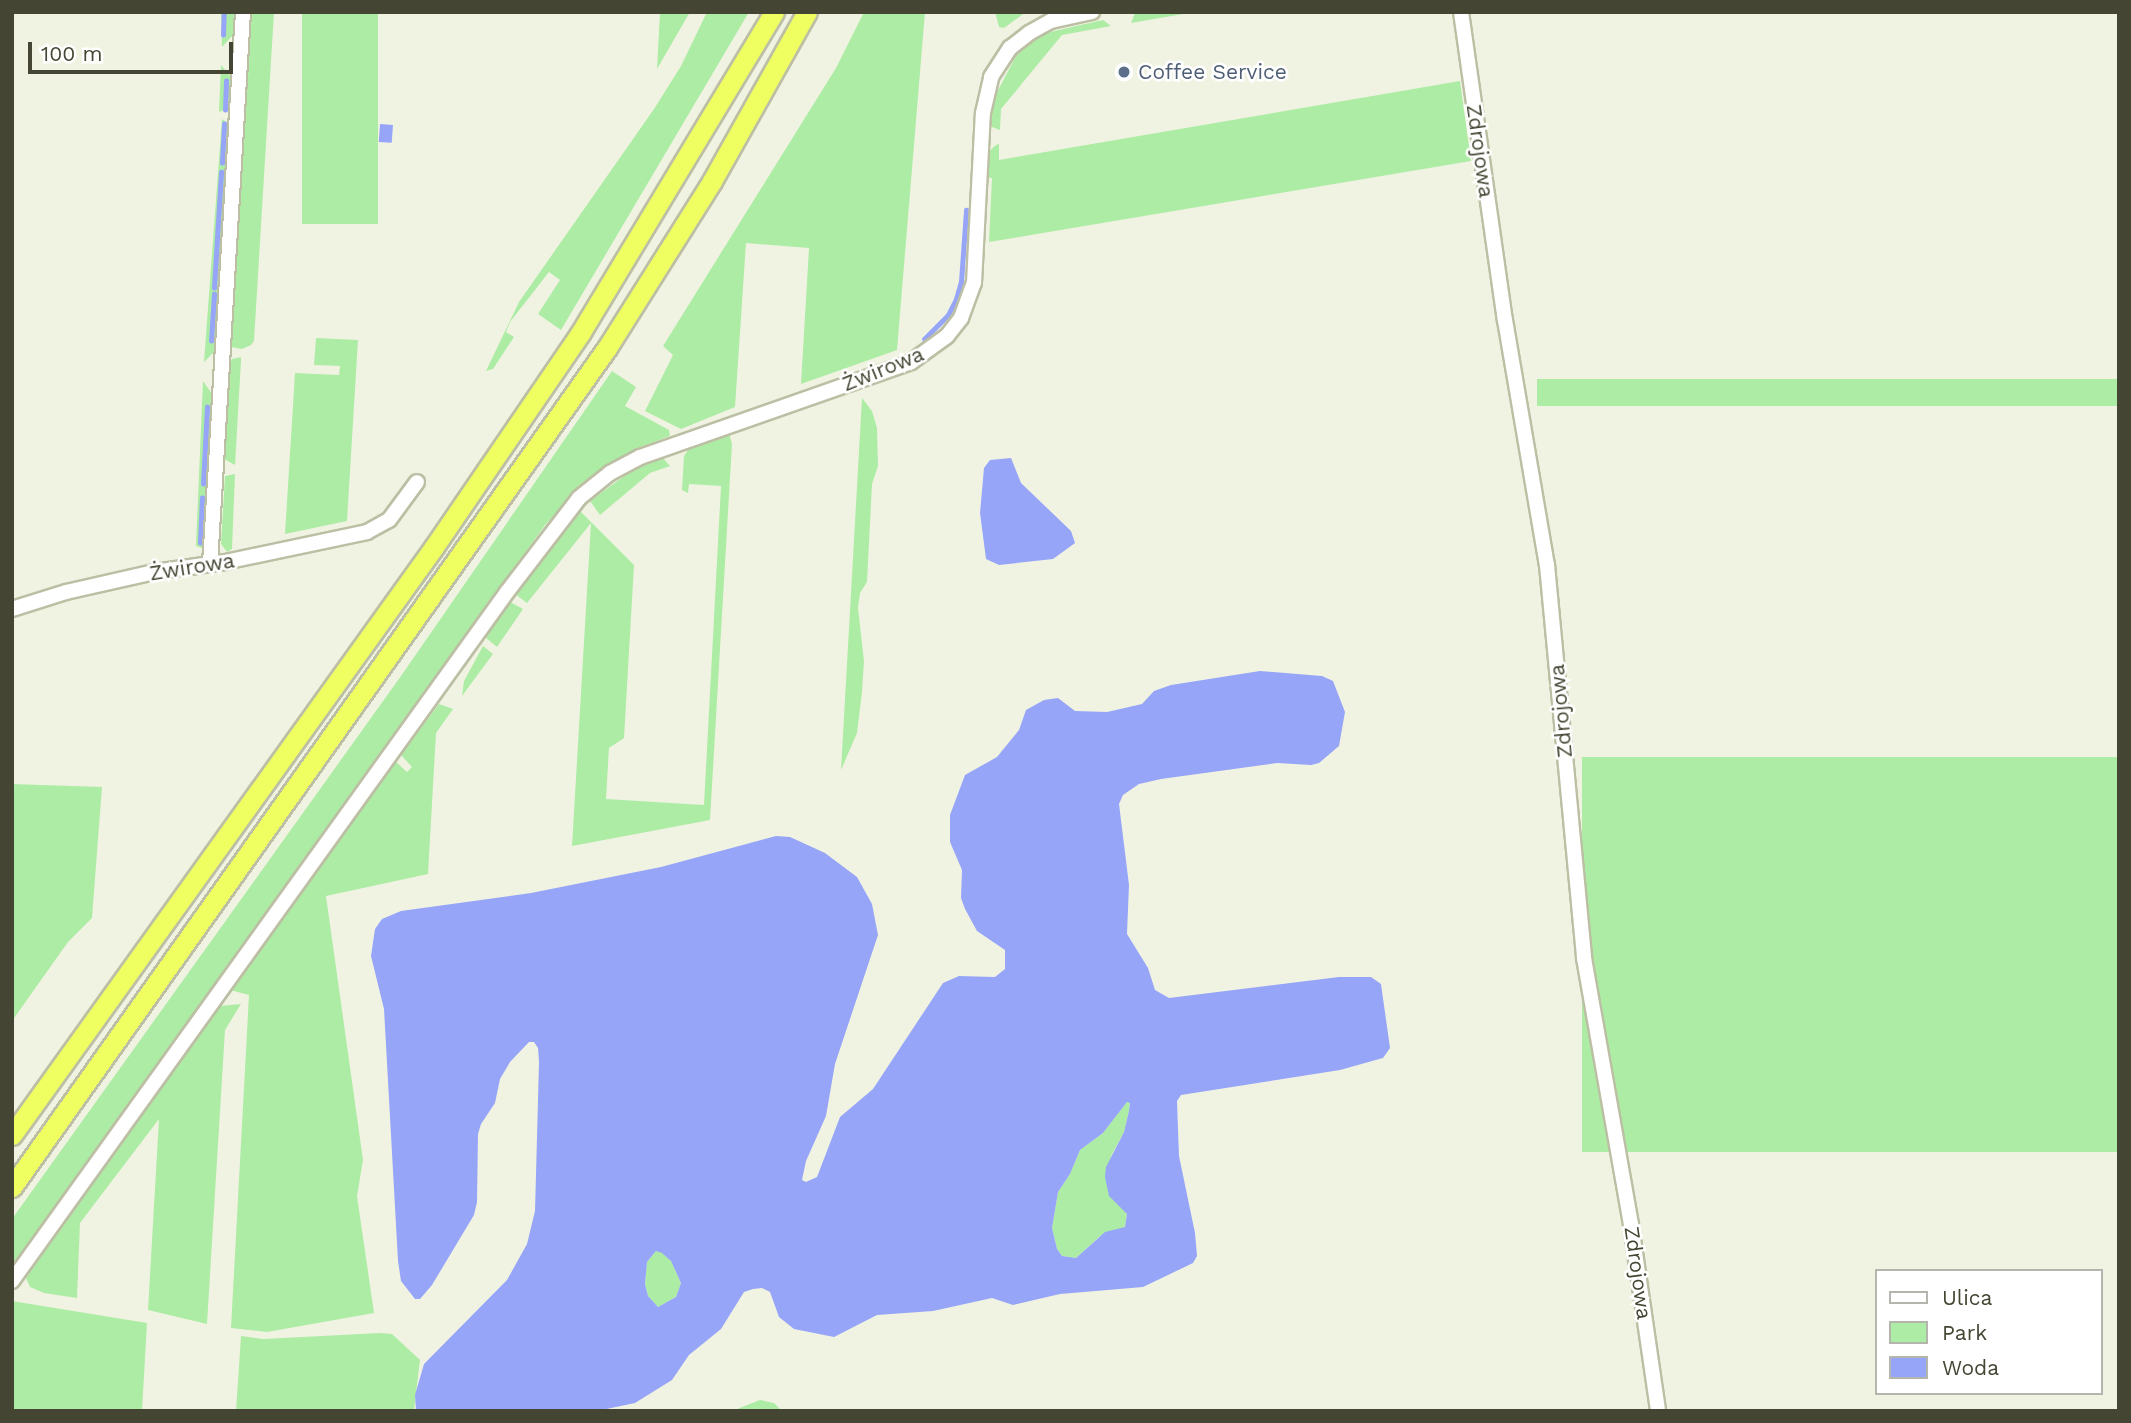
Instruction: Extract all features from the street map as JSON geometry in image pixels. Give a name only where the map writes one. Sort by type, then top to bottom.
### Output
[{"type":"highway","points":[[12,1135],[434,547],[558,366],[671,186],[774,12]]},
{"type":"highway","points":[[12,1187],[607,348],[712,181],[807,12]]},
{"type":"street","points":[[210,564],[243,12]]},
{"type":"street","name":"Żwirowa","points":[[12,1281],[549,534],[579,498],[610,473],[640,457],[911,362],[947,336],[961,318],[974,283],[984,101],[991,77],[1010,48],[1040,25],[1092,12]]},
{"type":"street","name":"Zdrojowa","points":[[1461,12],[1505,320],[1547,565],[1584,958],[1631,1225],[1658,1411]]},
{"type":"street","name":"Żwirowa","points":[[12,609],[104,583],[373,530],[389,520],[417,482]]},
{"type":"green space","points":[[221,12],[234,12],[233,35],[222,47]]},
{"type":"green space","points":[[252,12],[274,12],[254,341],[242,349],[231,347]]},
{"type":"green space","points":[[302,12],[378,12],[378,224],[302,224]]},
{"type":"green space","points":[[660,12],[690,12],[657,69]]},
{"type":"green space","points":[[707,12],[749,12],[561,330],[538,314],[560,280],[549,272],[510,322],[506,332],[514,337],[493,369],[486,371],[519,302],[654,109],[681,66]]},
{"type":"green space","points":[[864,12],[925,12],[897,350],[801,384],[809,248],[746,243],[735,407],[681,429],[645,411],[673,355],[663,346],[836,68]]},
{"type":"green space","points":[[995,12],[1026,12],[1004,28],[999,27]]},
{"type":"green space","points":[[1195,12],[1131,23],[1135,13]]},
{"type":"green space","points":[[1103,20],[1111,26],[1062,35],[1001,109],[1000,130],[992,127],[990,122],[995,96],[1016,56],[1037,37]]},
{"type":"green space","points":[[221,65],[231,77],[229,108],[219,112]]},
{"type":"green space","points":[[1460,81],[1471,161],[989,242],[992,178],[986,177],[987,153],[996,145],[999,144],[999,160]]},
{"type":"green space","points":[[222,119],[228,123],[216,336],[214,352],[204,362]]},
{"type":"green space","points":[[316,338],[358,340],[347,521],[285,534],[295,373],[339,375],[340,366],[314,365]]},
{"type":"green space","points":[[241,357],[235,465],[224,459],[230,364],[232,359]]},
{"type":"green space","points":[[612,371],[636,387],[625,406],[669,430],[670,436],[635,449],[585,482],[545,525],[12,1269],[12,1219],[401,676]]},
{"type":"green space","points":[[1537,379],[2119,379],[2119,406],[1537,406]]},
{"type":"green space","points":[[203,381],[212,394],[202,548],[196,546]]},
{"type":"green space","points":[[862,398],[872,411],[877,428],[878,466],[872,484],[867,582],[860,593],[858,608],[864,661],[862,692],[857,733],[841,770]]},
{"type":"green space","points":[[729,433],[732,444],[710,820],[572,846],[591,523],[527,603],[515,594],[579,510],[634,565],[624,738],[609,748],[606,799],[704,805],[721,486],[689,484],[688,493],[682,490],[684,456],[690,447]]},
{"type":"green space","points":[[663,458],[670,466],[650,473],[600,515],[590,501],[631,471]]},
{"type":"green space","points":[[235,474],[232,549],[227,552],[221,544],[225,476]]},
{"type":"green space","points":[[510,602],[523,609],[497,647],[486,638],[487,634]]},
{"type":"green space","points":[[483,646],[493,654],[462,696],[464,681]]},
{"type":"green space","points":[[439,704],[453,709],[436,733],[428,874],[326,896],[363,1160],[357,1196],[374,1313],[267,1332],[231,1328],[249,995],[230,990],[396,762],[407,772],[412,767],[401,755]]},
{"type":"green space","points":[[1582,757],[2119,757],[2119,1152],[1582,1152]]},
{"type":"green space","points":[[12,784],[102,787],[92,918],[68,942],[12,1021]]},
{"type":"green space","points":[[241,1004],[225,1030],[207,1324],[148,1310],[159,1119],[80,1223],[77,1298],[44,1293],[30,1287],[26,1278],[219,1006]]},
{"type":"green space","points":[[1127,1102],[1130,1102],[1124,1132],[1111,1156],[1123,1209],[1127,1214],[1125,1227],[1099,1237],[1076,1258],[1062,1256],[1057,1249],[1052,1228],[1058,1192],[1070,1174],[1080,1150],[1103,1133]]},
{"type":"green space","points":[[656,1251],[662,1252],[671,1261],[681,1283],[676,1297],[658,1307],[648,1296],[645,1284],[647,1262]]},
{"type":"green space","points":[[12,1301],[147,1323],[142,1411],[12,1411]]},
{"type":"green space","points":[[392,1334],[420,1360],[414,1411],[236,1411],[241,1336],[263,1339]]},
{"type":"green space","points":[[760,1400],[774,1403],[782,1411],[732,1411]]},
{"type":"water","points":[[380,124],[393,125],[392,143],[379,142]]},
{"type":"water","points":[[1011,458],[1021,483],[1071,531],[1075,543],[1053,559],[999,565],[986,559],[980,513],[984,468],[990,460]]},
{"type":"water","points":[[1260,671],[1322,676],[1333,681],[1345,712],[1339,746],[1319,763],[1277,763],[1161,779],[1139,784],[1123,795],[1119,804],[1129,885],[1127,934],[1148,968],[1155,990],[1169,998],[1339,977],[1371,977],[1381,984],[1390,1048],[1383,1058],[1340,1070],[1181,1095],[1177,1101],[1179,1156],[1195,1233],[1197,1256],[1193,1263],[1143,1287],[1060,1294],[1013,1305],[992,1298],[933,1311],[877,1315],[834,1337],[794,1329],[779,1317],[770,1292],[762,1288],[753,1289],[744,1292],[721,1329],[689,1355],[672,1380],[635,1403],[597,1411],[416,1411],[415,1395],[424,1364],[507,1280],[527,1244],[535,1211],[539,1062],[538,1048],[534,1042],[529,1042],[510,1062],[500,1079],[495,1103],[481,1124],[478,1134],[477,1202],[474,1215],[432,1285],[420,1299],[415,1299],[401,1281],[398,1261],[384,1009],[371,956],[375,929],[382,919],[401,911],[531,893],[661,867],[776,836],[790,837],[825,853],[857,877],[872,904],[878,935],[835,1064],[826,1116],[806,1161],[802,1180],[806,1182],[817,1177],[840,1117],[873,1089],[943,983],[959,976],[995,977],[1005,969],[1005,950],[977,931],[961,898],[962,870],[950,842],[950,815],[965,775],[997,757],[1019,730],[1026,710],[1044,700],[1058,698],[1075,711],[1107,712],[1142,704],[1154,691],[1171,685]],"holes":[[[1127,1102],[1130,1103],[1124,1132],[1106,1167],[1105,1177],[1109,1196],[1127,1214],[1125,1227],[1105,1232],[1076,1258],[1062,1256],[1057,1249],[1052,1228],[1058,1192],[1070,1174],[1080,1150],[1103,1133]],[[656,1251],[671,1261],[681,1283],[676,1297],[658,1307],[648,1296],[645,1284],[647,1262]]]},
{"type":"waterway","points":[[223,35],[224,12]]},
{"type":"waterway","points":[[225,110],[226,81]]},
{"type":"waterway","points":[[222,163],[224,124]]},
{"type":"waterway","points":[[214,288],[221,172]]},
{"type":"waterway","points":[[924,339],[948,315],[956,299],[961,282],[966,210]]},
{"type":"waterway","points":[[211,341],[214,294]]},
{"type":"waterway","points":[[203,484],[207,407]]},
{"type":"waterway","points":[[200,543],[202,498]]},
{"type":"place","name":"Coffee Service","points":[[1124,72]]}]
